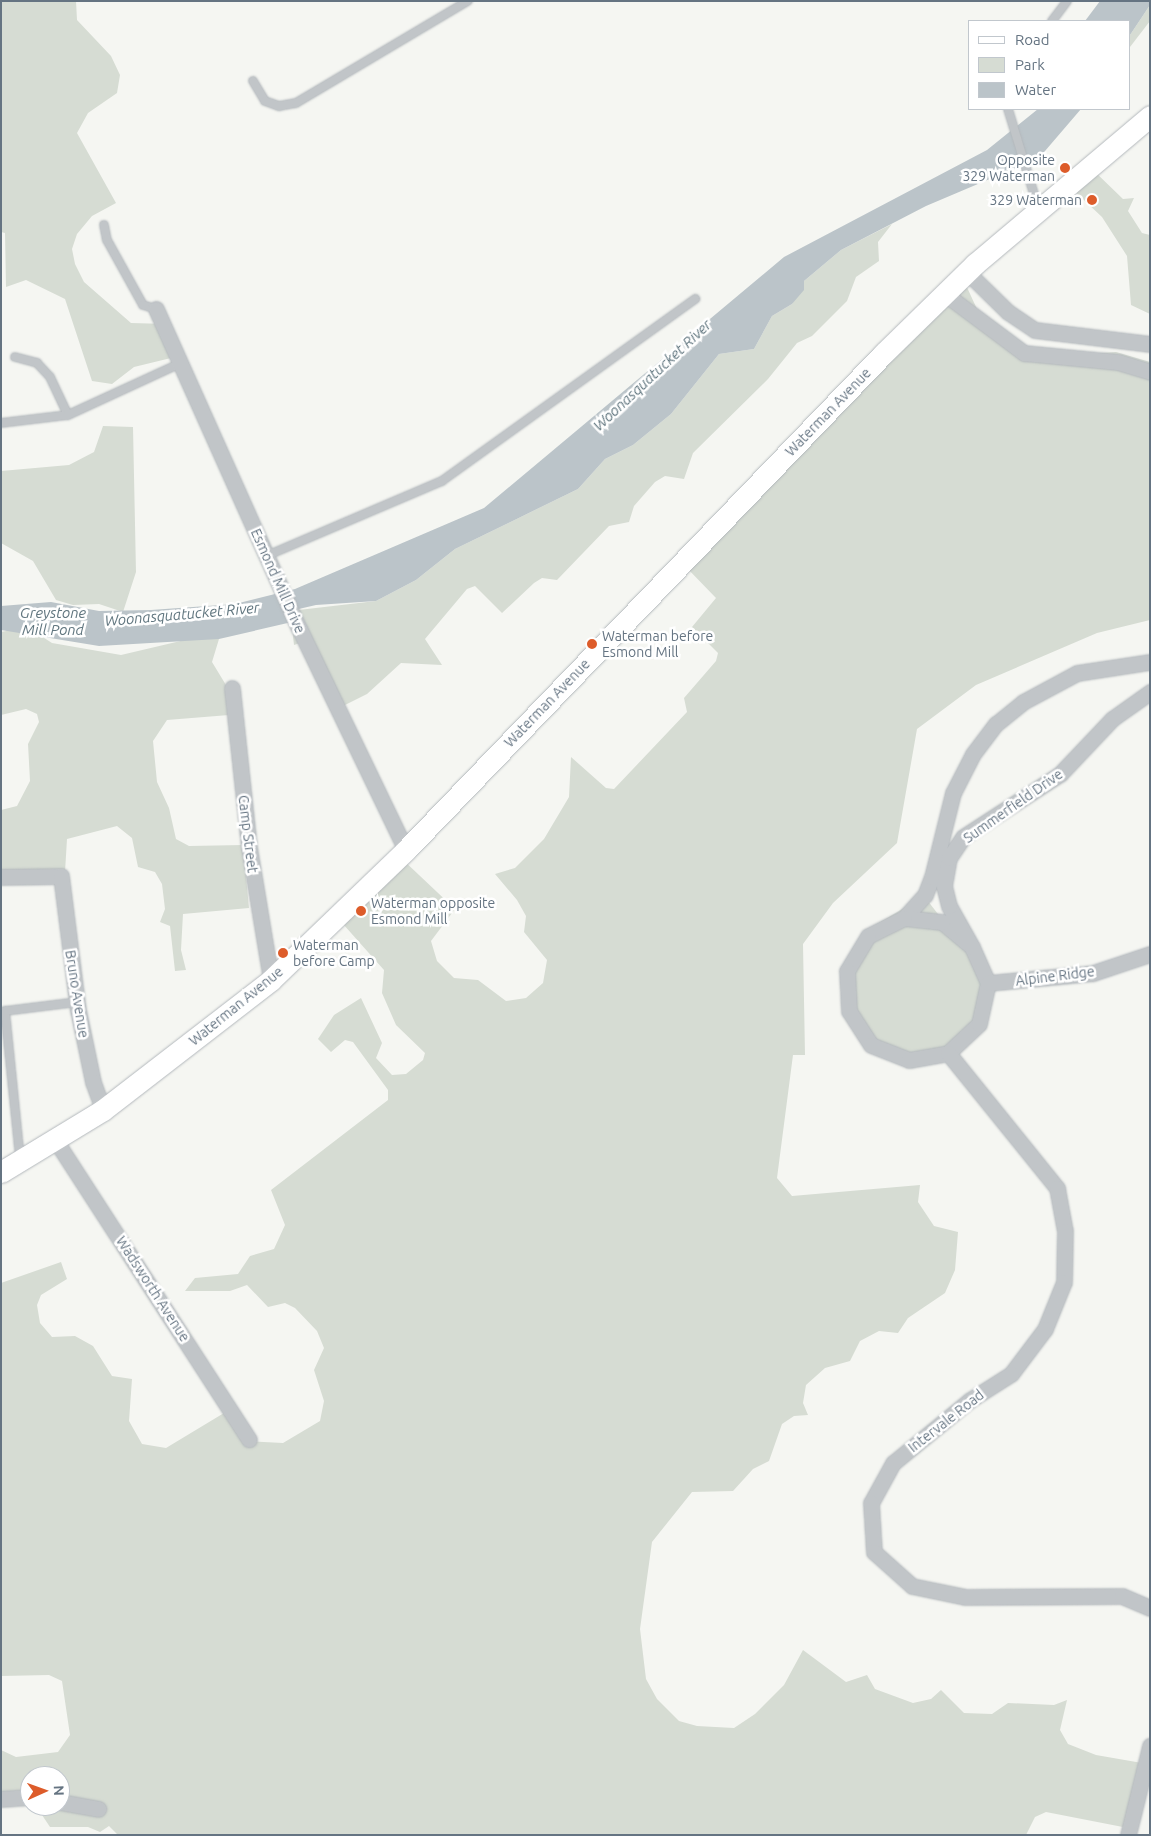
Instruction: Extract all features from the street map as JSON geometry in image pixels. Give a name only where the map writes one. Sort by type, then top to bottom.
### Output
[{"type":"main road","name":"Waterman Avenue","points":[[1,1172],[54,1138],[103,1110],[271,980],[406,850],[967,272],[1150,116]]},
{"type":"street","points":[[967,272],[1008,312],[1035,330],[1150,344]]},
{"type":"street","points":[[945,294],[1024,353],[1118,362],[1150,372]]},
{"type":"street","name":"Esmond Mill Drive","points":[[156,308],[266,556],[406,850]]},
{"type":"street","name":"Summerfield Drive","points":[[904,918],[925,895],[932,877],[953,793],[973,754],[996,724],[1023,702],[1077,673],[1150,662]]},
{"type":"street","name":"Camp Street","points":[[232,688],[249,847],[271,980]]},
{"type":"street","name":"Summerfield Drive","points":[[972,947],[948,906],[944,886],[949,858],[963,837],[1060,774],[1112,719],[1150,692]]},
{"type":"street","name":"Bruno Avenue","points":[[1,877],[60,876],[78,1002],[92,1082],[103,1110]]},
{"type":"street","points":[[904,918],[942,922],[972,947],[988,983],[979,1024],[948,1054],[908,1060],[871,1045],[849,1011],[847,971],[868,936],[904,918]]},
{"type":"street","name":"Alpine Ridge","points":[[988,983],[1093,973],[1150,954]]},
{"type":"street","name":"Intervale Road","points":[[948,1054],[1056,1188],[1065,1231],[1064,1282],[1045,1329],[1011,1374],[970,1400],[893,1463],[871,1502],[874,1552],[912,1586],[956,1595],[1122,1596],[1150,1608]]},
{"type":"street","name":"Wadsworth Avenue","points":[[54,1138],[249,1440]]},
{"type":"street","points":[[1128,1835],[1150,1746]]},
{"type":"street","points":[[1,1799],[20,1798]]},
{"type":"street","points":[[70,1804],[98,1809]]},
{"type":"lane","points":[[253,81],[265,101],[279,106],[296,102],[468,1]]},
{"type":"lane","points":[[1053,20],[1068,1]]},
{"type":"lane","points":[[1008,110],[1010,126],[1028,173],[1039,211]]},
{"type":"lane","points":[[104,225],[107,240],[143,305],[156,308]]},
{"type":"lane","points":[[266,556],[442,481],[695,300]]},
{"type":"lane","points":[[15,357],[37,363],[50,378],[68,414]]},
{"type":"lane","points":[[1,423],[68,414],[181,363]]},
{"type":"lane","points":[[20,1160],[5,1011],[78,1002]]},
{"type":"green space","points":[[1,1],[76,1],[77,20],[111,56],[120,75],[117,93],[88,113],[77,133],[116,203],[92,216],[77,234],[72,249],[75,264],[84,282],[131,323],[167,324],[171,358],[134,367],[112,384],[92,381],[65,299],[26,280],[6,287],[5,233],[1,232]]},
{"type":"green space","points":[[1150,5],[1150,21],[1131,46],[1131,34]]},
{"type":"green space","points":[[1092,169],[1123,199],[1134,198],[1128,211],[1142,233],[1150,235],[1150,314],[1131,305],[1127,256],[1102,217],[1070,187]]},
{"type":"green space","points":[[892,224],[878,242],[879,261],[856,277],[847,301],[812,336],[797,343],[768,379],[693,453],[684,479],[665,476],[655,482],[634,506],[629,522],[609,526],[557,580],[542,578],[534,583],[502,613],[475,586],[467,589],[425,639],[442,665],[401,663],[367,694],[335,710],[300,643],[294,645],[290,611],[376,601],[416,580],[455,549],[578,489],[605,459],[633,445],[671,414],[719,354],[754,349],[772,316],[792,304],[804,281],[841,250]]},
{"type":"green space","points":[[965,283],[988,333],[1057,356],[1116,352],[1150,362],[1150,620],[1097,633],[976,685],[917,729],[897,843],[833,903],[803,944],[805,1055],[793,1055],[777,1178],[792,1196],[920,1185],[918,1202],[934,1226],[958,1232],[955,1270],[945,1293],[908,1318],[898,1333],[879,1331],[860,1341],[850,1361],[825,1368],[806,1385],[803,1403],[808,1415],[794,1416],[782,1424],[769,1461],[753,1469],[733,1491],[692,1492],[652,1542],[640,1629],[646,1679],[657,1699],[679,1721],[697,1726],[734,1728],[755,1714],[784,1685],[803,1650],[846,1682],[867,1675],[875,1689],[913,1703],[931,1699],[941,1690],[964,1713],[992,1714],[1008,1703],[1054,1705],[1067,1700],[1060,1730],[1068,1744],[1096,1755],[1142,1763],[1128,1828],[1046,1812],[1035,1817],[1026,1835],[118,1835],[109,1826],[100,1832],[88,1827],[50,1827],[43,1816],[70,1816],[70,1766],[20,1766],[20,1795],[1,1793],[1,1750],[16,1757],[58,1752],[70,1735],[62,1681],[49,1675],[1,1676],[1,1283],[61,1262],[67,1279],[41,1295],[37,1305],[40,1323],[52,1337],[75,1336],[93,1346],[112,1376],[132,1379],[129,1421],[142,1444],[166,1448],[224,1413],[246,1441],[283,1443],[320,1421],[324,1401],[314,1370],[324,1348],[317,1331],[295,1308],[285,1303],[268,1307],[247,1285],[230,1291],[185,1291],[195,1278],[238,1274],[250,1256],[274,1249],[285,1225],[271,1190],[388,1100],[388,1090],[353,1042],[345,1040],[331,1052],[318,1039],[334,1015],[361,998],[382,1043],[376,1058],[392,1075],[406,1074],[423,1060],[425,1053],[396,1025],[382,993],[384,970],[343,924],[401,858],[455,909],[431,941],[437,961],[454,978],[478,980],[506,1001],[526,998],[543,983],[547,960],[524,932],[526,916],[517,900],[495,874],[515,868],[544,839],[569,797],[571,757],[606,788],[614,789],[687,712],[684,698],[716,661],[718,653],[692,627],[716,598],[684,565]]},
{"type":"green space","points":[[103,426],[133,427],[136,572],[123,612],[99,604],[73,605],[56,600],[33,561],[1,543],[1,471],[69,465],[94,452]]},
{"type":"green space","points":[[27,627],[52,643],[121,655],[189,639],[219,639],[212,662],[229,690],[229,715],[167,720],[153,741],[157,782],[169,808],[176,839],[189,846],[243,845],[249,908],[183,914],[181,950],[186,970],[175,971],[170,926],[160,922],[165,909],[162,884],[155,872],[138,867],[132,838],[117,826],[67,839],[65,872],[1,880],[1,810],[17,806],[30,781],[28,744],[39,722],[37,714],[26,709],[1,715],[1,632]]},
{"type":"green space","points":[[924,896],[993,985],[964,1048],[944,1055],[882,1053],[844,991],[867,930]]},
{"type":"water","points":[[1100,1],[1150,1],[1150,5],[1131,34],[1131,20],[1086,20]]},
{"type":"water","points":[[1037,110],[1080,110],[1039,158],[926,206],[841,250],[804,281],[804,290],[792,304],[772,316],[754,349],[719,354],[671,414],[633,445],[605,459],[578,489],[455,549],[416,580],[376,601],[316,605],[290,611],[292,622],[219,639],[99,646],[1,630],[1,606],[51,602],[99,611],[151,610],[235,604],[295,589],[484,508],[784,257],[987,150]]},
{"type":"place","name":"Opposite 329 Waterman","points":[[1065,168]]},
{"type":"place","name":"329 Waterman","points":[[1092,200]]},
{"type":"place","name":"Waterman before Esmond Mill","points":[[592,644]]},
{"type":"place","name":"Waterman opposite Esmond Mill","points":[[361,911]]},
{"type":"place","name":"Waterman before Camp","points":[[283,953]]},
{"type":"water label","name":"Woonasquatucket River","points":[[652,375]]},
{"type":"water label","name":"Woonasquatucket River","points":[[182,614]]},
{"type":"water label","name":"Greystone Mill Pond","points":[[53,620]]}]
